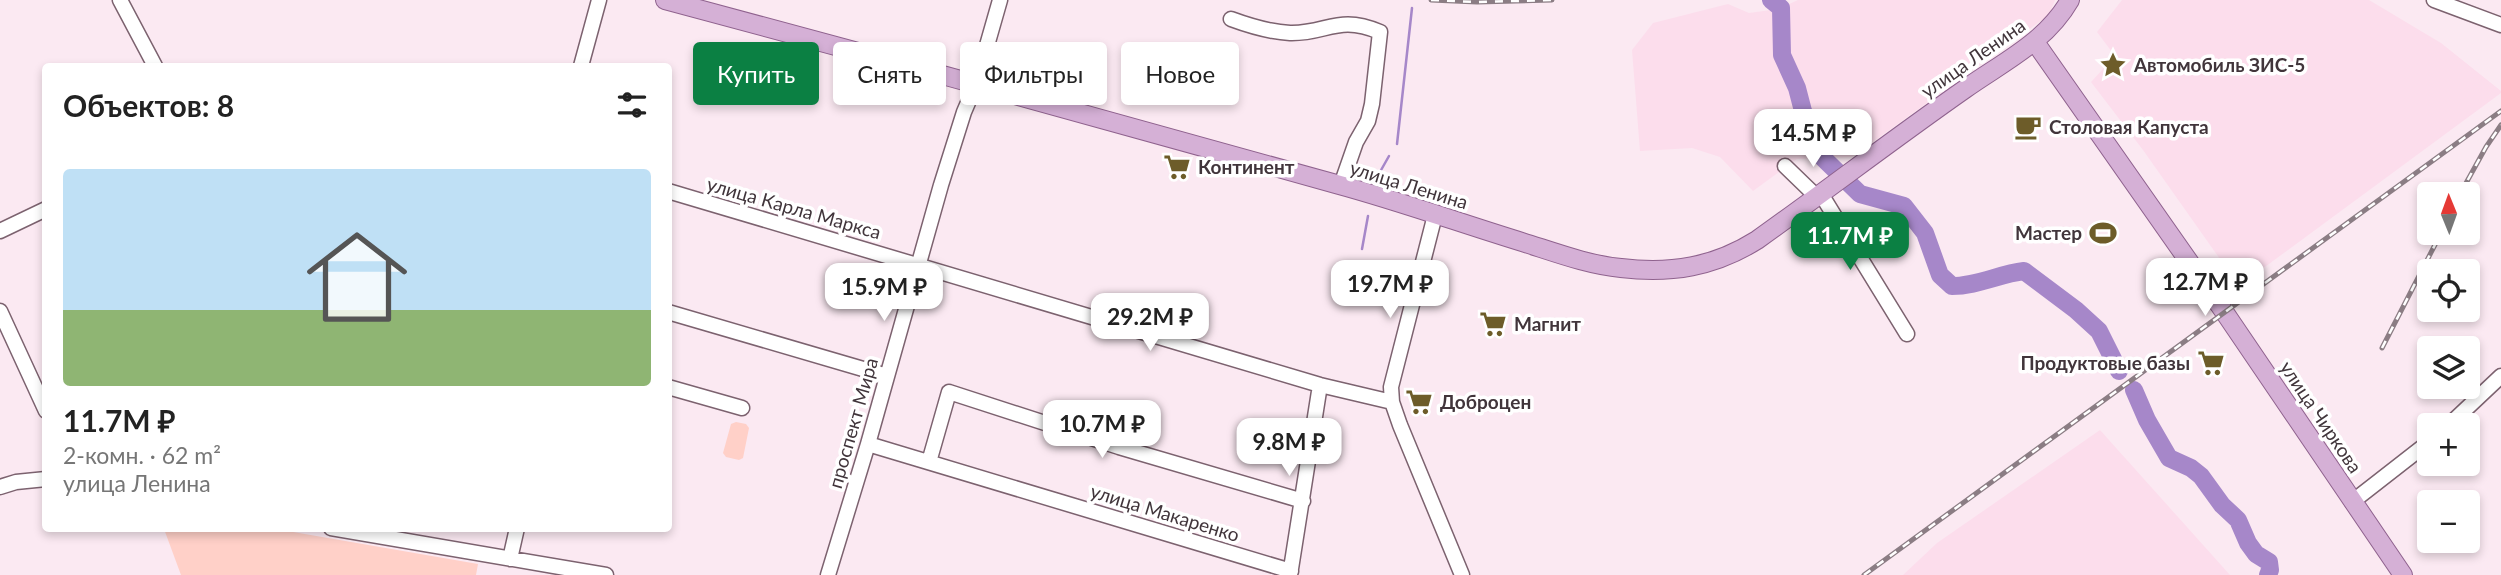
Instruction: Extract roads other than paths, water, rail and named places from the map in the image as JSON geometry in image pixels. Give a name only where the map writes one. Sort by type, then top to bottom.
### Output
[{"type":"main road","name":"улица Ленина","points":[[664,0],[960,80]]},
{"type":"main road","name":"улица Ленина","points":[[1052,105],[1341,185],[1559,253],[1617,268],[1673,270],[1690,268],[1740,250],[2035,42],[2060,17],[2070,0]]},
{"type":"main road","name":"улица Чиркова","points":[[2035,42],[2225,313],[2403,575]]},
{"type":"street","points":[[120,0],[153,63]]},
{"type":"street","points":[[582,63],[599,0]]},
{"type":"street","name":"проспект Мира","points":[[988,42],[1000,0]]},
{"type":"street","points":[[2434,0],[2501,25]]},
{"type":"street","points":[[1231,19],[1264,29],[1291,33],[1353,24],[1380,32],[1368,121],[1356,142],[1341,185]]},
{"type":"street","name":"проспект Мира","points":[[828,575],[967,105]]},
{"type":"street","points":[[1785,166],[1823,193],[1907,334]]},
{"type":"street","name":"улица Карла Маркса","points":[[672,192],[1320,385],[1392,402]]},
{"type":"street","points":[[0,231],[42,211]]},
{"type":"street","points":[[1435,215],[1391,387],[1392,402],[1462,575]]},
{"type":"street","points":[[0,311],[42,402]]},
{"type":"street","points":[[672,313],[887,376]]},
{"type":"street","points":[[2462,413],[2501,376]]},
{"type":"street","points":[[1290,573],[1320,385]]},
{"type":"street","points":[[672,388],[742,408]]},
{"type":"street","points":[[929,462],[949,392],[1119,447],[1303,501]]},
{"type":"street","name":"улица Макаренко","points":[[868,444],[1290,573]]},
{"type":"street","points":[[2352,502],[2417,451]]},
{"type":"street","points":[[0,488],[16,482],[42,479]]},
{"type":"street","points":[[354,532],[606,575]]},
{"type":"street","points":[[510,559],[516,532]]},
{"type":"waterway","points":[[1771,0],[1781,8],[1782,55],[1822,157],[1860,194],[1904,206],[1925,233],[1940,275],[1952,286],[2024,271],[2099,331],[2119,371]]},
{"type":"waterway","points":[[1397,144],[1412,8]]},
{"type":"waterway","points":[[1376,179],[1389,156]]},
{"type":"waterway","points":[[1362,249],[1368,216]]},
{"type":"waterway","points":[[2134,390],[2147,420],[2169,458],[2201,476],[2222,505],[2238,520],[2256,554],[2269,562],[2268,575]]},
{"type":"railway","points":[[1431,0],[1552,0]]},
{"type":"railway","points":[[1864,575],[2501,111]]},
{"type":"railway","points":[[2467,182],[2501,125]]},
{"type":"railway","points":[[2382,348],[2435,245]]},
{"type":"place","name":"Автомобиль ЗИС-5","points":[[2113,65]]},
{"type":"place","name":"Столовая Капуста","points":[[2028,127]]},
{"type":"place","name":"Континент","points":[[1177,167]]},
{"type":"place","name":"Мастер","points":[[2103,233]]},
{"type":"place","name":"Магнит","points":[[1493,324]]},
{"type":"place","name":"Продуктовые базы","points":[[2211,363]]},
{"type":"place","name":"Доброцен","points":[[1419,402]]}]
